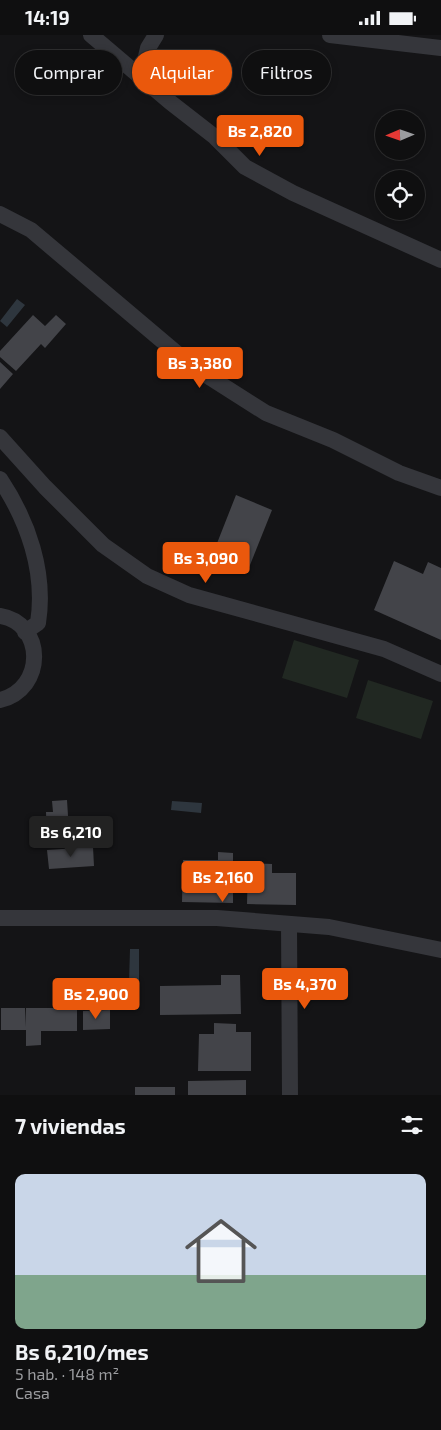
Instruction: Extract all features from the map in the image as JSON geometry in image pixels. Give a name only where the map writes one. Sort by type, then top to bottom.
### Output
[{"type":"street","points":[[91,35],[132,70]]},
{"type":"street","points":[[147,50],[156,35]]},
{"type":"street","points":[[330,35],[441,48]]},
{"type":"street","points":[[162,95],[215,137],[245,167],[293,193],[441,260]]},
{"type":"street","points":[[0,214],[31,230],[192,366],[266,413],[334,440],[399,473],[441,488]]},
{"type":"street","points":[[0,437],[22,463],[103,545],[147,576],[189,595],[384,649],[441,675]]},
{"type":"street","points":[[22,463],[0,479],[17,509],[33,545],[38,568],[41,607],[38,623],[25,632]]},
{"type":"street","points":[[0,616],[6,617],[20,625],[31,639],[35,656],[32,673],[24,687],[10,698],[0,700]]},
{"type":"street","points":[[0,917],[218,918],[329,927],[441,950]]},
{"type":"street","points":[[290,925],[290,1095]]},
{"type":"shaded area","points":[[17,299],[25,305],[7,327],[0,321]]},
{"type":"shaded area","points":[[294,640],[359,660],[347,698],[282,678]]},
{"type":"shaded area","points":[[368,680],[433,701],[421,739],[356,718]]},
{"type":"shaded area","points":[[172,801],[202,803],[201,813],[171,810]]},
{"type":"shaded area","points":[[130,949],[139,949],[139,983],[129,982]]},
{"type":"building","points":[[33,315],[45,326],[56,315],[66,324],[45,348],[41,344],[16,371],[0,357],[0,351]]},
{"type":"building","points":[[0,362],[13,374],[0,389]]},
{"type":"building","points":[[236,495],[272,510],[248,570],[212,556]]},
{"type":"building","points":[[394,561],[423,574],[428,562],[441,568],[441,640],[374,610]]},
{"type":"building","points":[[67,800],[70,847],[47,848],[46,812],[53,812],[52,801]]},
{"type":"building","points":[[93,847],[94,866],[49,869],[47,850]]},
{"type":"building","points":[[218,852],[233,853],[233,903],[182,902],[183,860],[218,860]]},
{"type":"building","points":[[248,863],[272,864],[272,873],[296,873],[296,905],[247,904]]},
{"type":"building","points":[[221,975],[240,975],[241,1014],[160,1015],[160,986],[221,985]]},
{"type":"building","points":[[1,1008],[25,1008],[25,1027],[26,1008],[77,1008],[77,1031],[41,1031],[41,1045],[26,1046],[26,1030],[1,1030]]},
{"type":"building","points":[[110,1010],[110,1029],[83,1030],[83,1011]]},
{"type":"building","points":[[214,1023],[236,1024],[236,1032],[251,1032],[251,1071],[198,1071],[199,1034],[214,1034]]},
{"type":"building","points":[[246,1080],[246,1095],[188,1095],[188,1081]]},
{"type":"building","points":[[135,1087],[175,1087],[175,1095],[135,1095]]}]
